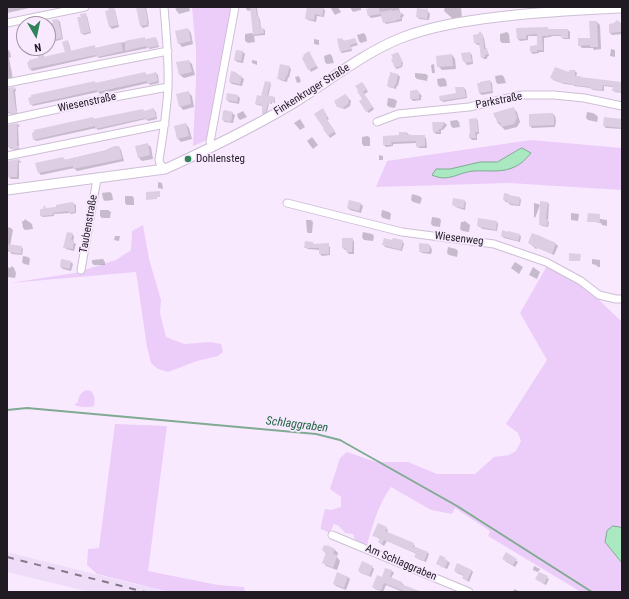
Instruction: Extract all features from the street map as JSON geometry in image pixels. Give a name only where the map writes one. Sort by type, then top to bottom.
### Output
[{"type":"street","points":[[7,23],[85,7]]},
{"type":"street","points":[[164,7],[168,51],[168,87],[165,124],[159,160],[164,169]]},
{"type":"street","points":[[213,146],[210,142],[235,7]]},
{"type":"street","name":"Finkenkruger Straße","points":[[7,190],[164,169],[273,115],[370,53],[414,34],[436,27],[522,14],[622,8]]},
{"type":"street","points":[[7,83],[168,51]]},
{"type":"street","name":"Wiesenstraße","points":[[7,120],[113,97],[168,87]]},
{"type":"street","name":"Parkstraße","points":[[377,122],[398,114],[469,107],[522,95],[554,95],[584,98],[622,106]]},
{"type":"street","points":[[7,156],[165,124]]},
{"type":"street","name":"Taubenstraße","points":[[81,270],[96,179]]},
{"type":"street","name":"Wiesenweg","points":[[287,203],[402,232],[494,244],[546,262],[582,282],[599,295],[622,299]]},
{"type":"street","name":"Am Schlaggraben","points":[[332,535],[469,592]]},
{"type":"shaded area","points":[[192,7],[229,7],[232,11],[207,140],[193,146],[196,50]]},
{"type":"shaded area","points":[[531,140],[622,148],[622,190],[509,183],[376,187],[387,161]],"holes":[[[522,148],[493,171],[436,169],[450,169],[480,162],[497,162]]]},
{"type":"shaded area","points":[[522,148],[531,153],[520,164],[507,170],[474,171],[449,178],[432,175],[436,169],[450,169],[480,162],[497,162]]},
{"type":"shaded area","points":[[143,225],[149,259],[161,300],[160,313],[166,337],[184,344],[211,342],[221,344],[223,352],[218,356],[197,361],[168,372],[158,369],[151,363],[147,347],[136,272],[10,283],[75,273],[116,260],[131,250],[132,231]]},
{"type":"shaded area","points":[[547,266],[581,285],[622,322],[622,529],[619,527],[605,542],[622,563],[622,592],[581,592],[488,536],[490,531],[455,508],[452,514],[431,510],[391,487],[379,508],[367,545],[355,540],[353,534],[345,533],[339,526],[334,524],[330,533],[321,529],[325,509],[331,510],[341,507],[341,497],[330,489],[340,458],[347,452],[376,462],[408,462],[437,474],[475,474],[494,457],[509,455],[516,451],[521,441],[518,433],[506,424],[547,360],[520,313]]},
{"type":"shaded area","points":[[86,390],[91,391],[93,395],[95,400],[94,406],[84,407],[74,405],[78,402],[80,395]]},
{"type":"shaded area","points":[[115,424],[167,426],[148,571],[218,585],[244,587],[245,592],[169,592],[97,574],[87,565],[88,549],[99,548]]},
{"type":"shaded area","points":[[613,526],[620,527],[622,529],[622,563],[605,542],[607,531]]},
{"type":"shaded area","points":[[7,552],[168,592],[90,592],[7,572]]},
{"type":"building","points":[[114,7],[118,25],[109,27],[105,11],[109,10],[108,8]]},
{"type":"building","points":[[136,7],[145,7],[148,22],[147,25],[140,26]]},
{"type":"building","points":[[250,7],[256,7],[257,16],[259,16],[260,28],[263,28],[264,33],[253,35]]},
{"type":"building","points":[[307,7],[324,7],[322,16],[315,14],[314,20],[305,19]]},
{"type":"building","points":[[379,7],[380,14],[368,16],[366,9]]},
{"type":"building","points":[[417,8],[427,8],[427,19],[416,17]]},
{"type":"building","points":[[399,10],[399,12],[403,13],[400,16],[401,19],[383,23],[380,12]]},
{"type":"building","points":[[86,13],[90,32],[81,34],[77,17],[81,17],[80,14]]},
{"type":"building","points":[[56,19],[58,19],[62,38],[56,39]]},
{"type":"building","points":[[617,20],[621,23],[621,32],[609,33],[609,24],[614,23]]},
{"type":"building","points":[[589,21],[597,21],[598,47],[590,47],[590,45],[578,46],[578,38],[590,38]]},
{"type":"building","points":[[548,27],[548,29],[568,29],[568,38],[561,38],[561,35],[542,36],[543,50],[537,50],[537,52],[530,52],[530,46],[537,45],[537,34],[526,35],[526,39],[517,39],[516,28]]},
{"type":"building","points":[[188,28],[191,41],[178,44],[175,31]]},
{"type":"building","points":[[480,31],[483,35],[484,49],[487,48],[488,54],[481,58],[479,43],[474,43],[473,35],[478,34]]},
{"type":"building","points":[[145,37],[145,39],[156,37],[158,46],[147,48],[146,46],[125,51],[125,41]]},
{"type":"building","points":[[342,38],[343,41],[355,38],[357,43],[350,45],[351,49],[340,52],[337,39]]},
{"type":"building","points":[[68,40],[70,51],[95,45],[95,48],[121,42],[123,51],[29,69],[27,62],[29,62],[29,60],[38,58],[38,56],[56,56],[56,54],[65,52],[62,42]]},
{"type":"building","points":[[236,50],[243,51],[241,61],[234,60]]},
{"type":"building","points":[[309,51],[317,66],[308,70],[302,58],[304,56],[303,55]]},
{"type":"building","points":[[398,52],[402,60],[401,66],[395,68],[391,55]]},
{"type":"building","points":[[470,52],[472,62],[463,62],[461,53]]},
{"type":"building","points":[[452,54],[453,66],[437,67],[436,56]]},
{"type":"building","points":[[189,60],[192,72],[179,75],[176,62]]},
{"type":"building","points":[[280,64],[290,66],[285,80],[277,79]]},
{"type":"building","points":[[555,67],[569,72],[569,70],[575,70],[575,76],[622,82],[622,92],[612,91],[613,86],[603,85],[602,90],[562,83],[550,78]]},
{"type":"building","points":[[231,71],[242,76],[240,84],[229,82]]},
{"type":"building","points":[[145,72],[146,75],[156,72],[158,81],[147,84],[147,81],[97,92],[97,90],[30,105],[28,98],[31,97],[31,95]]},
{"type":"building","points":[[390,72],[398,74],[394,88],[387,86]]},
{"type":"building","points":[[490,80],[492,91],[479,93],[477,83]]},
{"type":"building","points":[[265,81],[271,82],[267,95],[275,97],[274,102],[268,103],[266,112],[262,114],[262,105],[255,104],[257,95],[261,96]]},
{"type":"building","points":[[362,82],[367,89],[363,92],[373,107],[366,112],[359,101],[362,99],[355,86]]},
{"type":"building","points":[[15,87],[15,90],[13,90],[17,113],[10,114],[10,112],[7,112],[7,88]]},
{"type":"building","points":[[455,87],[464,87],[466,97],[440,101],[439,96],[456,93]]},
{"type":"building","points":[[416,89],[420,93],[419,99],[410,99],[410,91]]},
{"type":"building","points":[[189,91],[191,104],[179,107],[176,94]]},
{"type":"building","points":[[227,93],[238,95],[237,102],[226,100]]},
{"type":"building","points":[[345,94],[349,98],[348,104],[343,108],[337,107],[334,101]]},
{"type":"building","points":[[514,107],[517,118],[514,124],[501,127],[500,122],[497,123],[493,113]]},
{"type":"building","points":[[154,108],[156,117],[145,120],[145,118],[95,129],[95,126],[33,140],[32,133],[34,130],[93,117],[93,119]]},
{"type":"building","points":[[323,108],[328,117],[326,118],[335,131],[328,136],[314,114]]},
{"type":"building","points":[[223,111],[233,112],[231,122],[222,120]]},
{"type":"building","points":[[553,113],[554,125],[529,126],[529,114]]},
{"type":"building","points":[[604,117],[622,119],[622,128],[603,126]]},
{"type":"building","points":[[477,118],[478,132],[475,132],[476,138],[469,138],[469,119]]},
{"type":"building","points":[[432,122],[445,122],[441,129],[439,129],[439,132],[433,132]]},
{"type":"building","points":[[18,123],[17,146],[19,146],[19,148],[12,150],[12,147],[8,147],[7,125]]},
{"type":"building","points":[[186,123],[189,136],[177,139],[174,126]]},
{"type":"building","points":[[399,132],[407,132],[407,135],[425,135],[425,146],[416,147],[416,141],[391,142],[392,145],[383,145],[383,136],[399,135]]},
{"type":"building","points":[[148,143],[150,155],[138,158],[135,146]]},
{"type":"building","points":[[115,146],[119,146],[122,159],[73,169],[73,166],[38,173],[35,163],[63,157],[64,160],[107,150]]},
{"type":"building","points":[[19,159],[17,177],[8,177],[8,161]]},
{"type":"building","points":[[160,191],[160,197],[157,197],[157,199],[146,200],[146,192]]},
{"type":"building","points":[[504,193],[520,197],[519,205],[507,203],[507,201],[503,200]]},
{"type":"building","points":[[453,198],[465,200],[464,208],[455,207],[452,205]]},
{"type":"building","points":[[349,200],[361,203],[359,211],[347,208]]},
{"type":"building","points":[[540,201],[548,202],[546,219],[548,220],[547,226],[539,225]]},
{"type":"building","points":[[72,202],[74,203],[75,212],[69,213],[68,211],[53,213],[53,215],[40,216],[40,209],[43,209],[44,205],[46,208],[56,207],[56,205]]},
{"type":"building","points":[[588,213],[600,214],[600,222],[587,222]]},
{"type":"building","points":[[478,218],[497,221],[496,230],[477,226]]},
{"type":"building","points":[[502,230],[520,234],[518,241],[501,236]]},
{"type":"building","points":[[67,232],[73,233],[71,240],[74,241],[73,249],[63,248]]},
{"type":"building","points":[[532,233],[556,243],[552,254],[528,243]]},
{"type":"building","points":[[342,238],[353,238],[352,252],[346,252],[346,249],[342,248]]},
{"type":"building","points":[[384,238],[403,240],[401,250],[382,245]]},
{"type":"building","points":[[305,241],[313,242],[313,244],[329,243],[329,254],[319,254],[319,248],[304,248]]},
{"type":"building","points":[[419,243],[429,244],[429,252],[419,252]]},
{"type":"building","points":[[7,244],[22,246],[21,254],[9,252],[9,250],[7,250]]},
{"type":"building","points":[[569,253],[581,254],[580,261],[569,261]]},
{"type":"building","points":[[61,259],[71,261],[70,269],[60,267]]},
{"type":"building","points":[[378,523],[387,527],[385,531],[414,543],[413,546],[428,552],[424,561],[414,557],[416,553],[384,540],[382,544],[378,542],[380,538],[372,536]]},
{"type":"building","points":[[324,545],[335,549],[333,554],[337,555],[337,557],[333,568],[322,563],[326,553],[322,550]]},
{"type":"building","points":[[506,552],[517,559],[513,565],[502,559]]},
{"type":"building","points":[[440,555],[448,561],[445,568],[436,564]]},
{"type":"building","points":[[362,561],[373,566],[369,576],[358,571]]},
{"type":"building","points":[[457,563],[472,570],[467,581],[462,578],[464,575],[454,571]]},
{"type":"building","points":[[385,568],[392,570],[390,577],[402,582],[401,584],[422,592],[406,592],[384,583],[381,591],[372,587],[377,575],[382,577]]},
{"type":"building","points":[[337,572],[348,577],[344,588],[333,584]]},
{"type":"building","points":[[539,572],[548,576],[544,584],[535,579]]},
{"type":"waterway","name":"Schlaggraben","points":[[7,410],[27,408],[316,434],[340,440],[457,506],[592,592]]},
{"type":"railway","points":[[7,557],[145,592]]},
{"type":"place","name":"Dohlensteg","points":[[188,159]]}]
